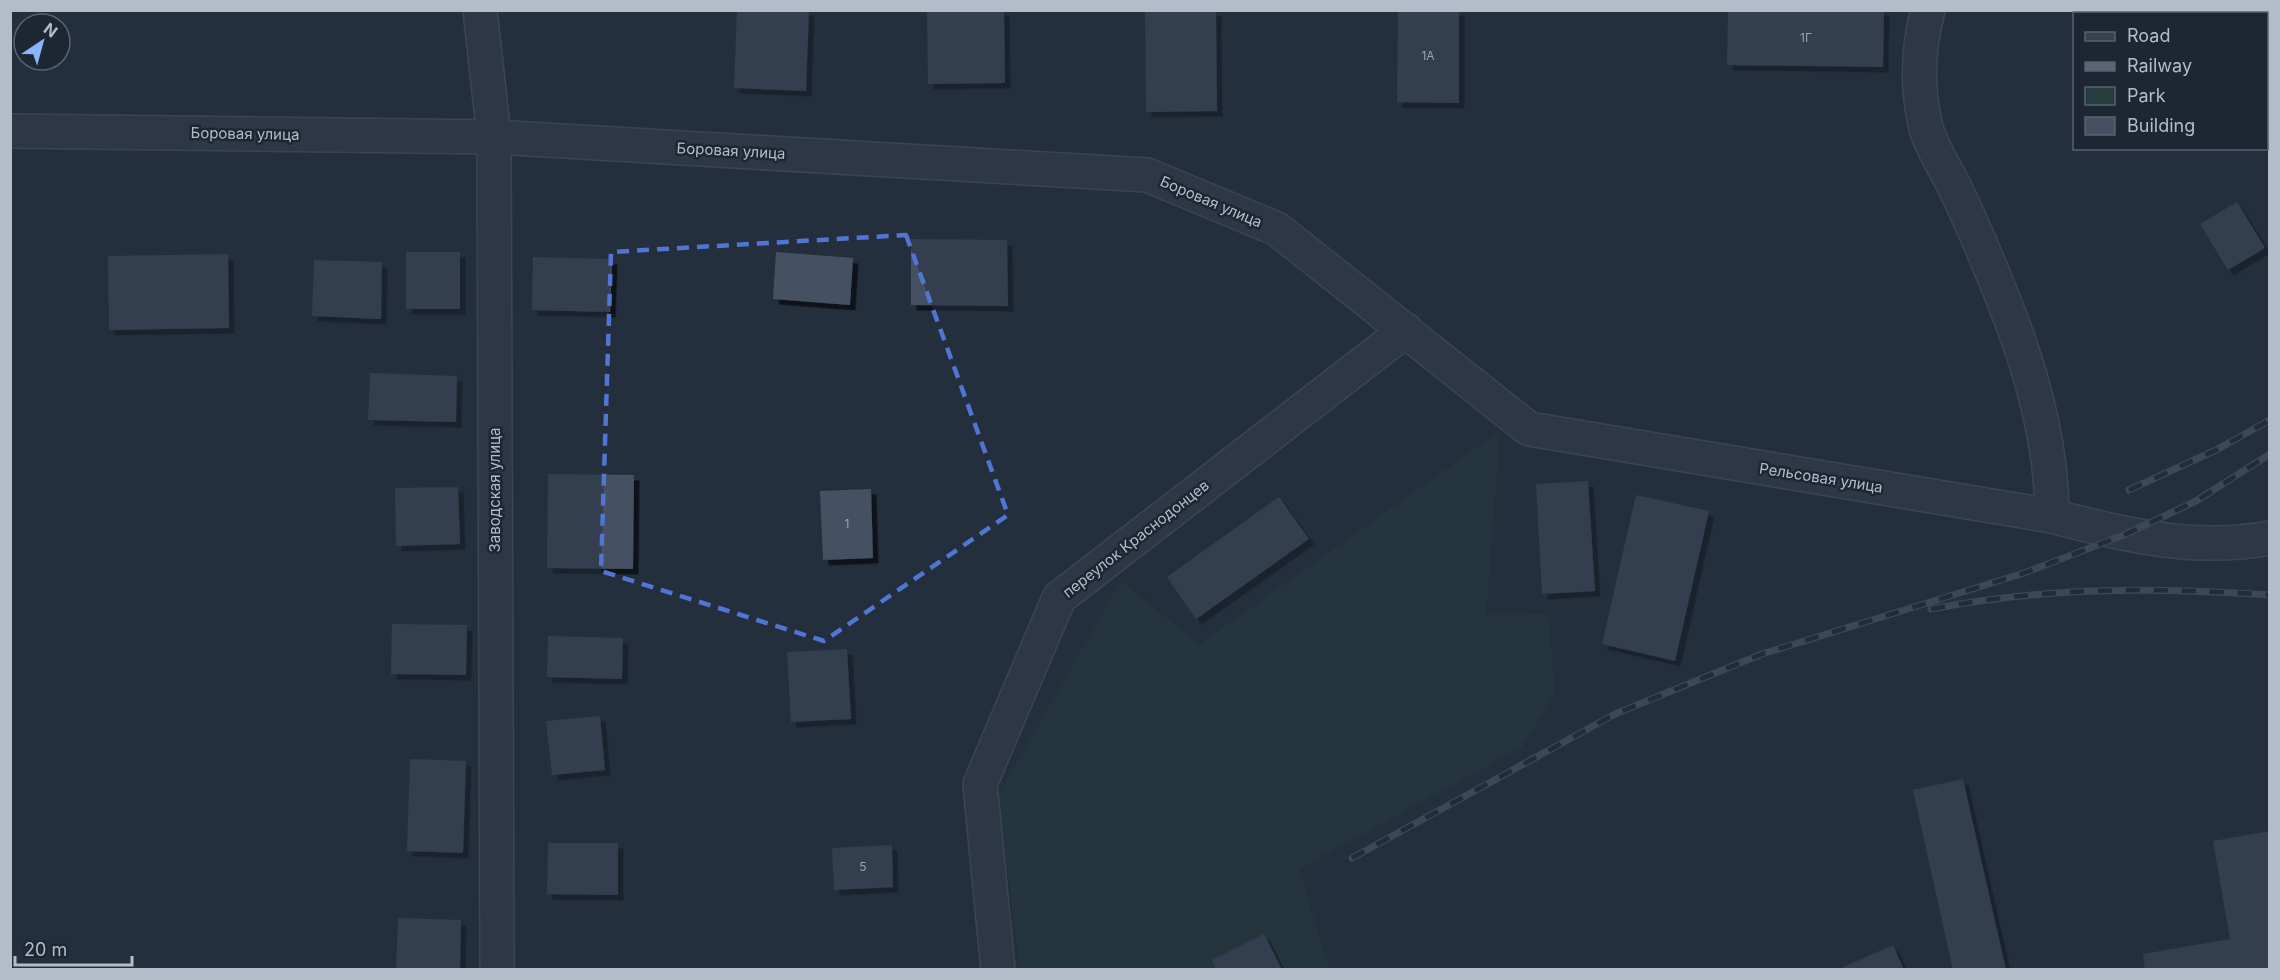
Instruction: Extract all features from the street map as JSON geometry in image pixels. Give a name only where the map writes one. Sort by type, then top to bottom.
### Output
[{"type":"street","name":"Заводская улица","points":[[480,10],[494,137],[497,969]]},
{"type":"street","points":[[1921,17],[1920,72],[1926,127],[2003,299],[2025,358],[2047,450],[2052,486],[2052,516]]},
{"type":"street","name":"Боровая улица","points":[[10,131],[494,137],[1147,175],[1277,229],[1406,330]]},
{"type":"street","name":"Рельсовая улица","points":[[1406,330],[1529,429],[2052,516],[2124,535],[2176,543],[2269,543]]},
{"type":"street","name":"переулок Краснодонцев","points":[[998,969],[980,784],[1059,598],[1406,330]]},
{"type":"highlighted area","points":[[906,235],[1008,515],[824,641],[601,571],[611,252]]},
{"type":"green space","points":[[1500,431],[1486,615],[1548,614],[1555,693],[1522,747],[1299,869],[1329,969],[1020,969],[998,796],[1121,581],[1199,645]]},
{"type":"building","points":[[737,10],[809,10],[806,91],[734,88]]},
{"type":"building","points":[[927,10],[1004,10],[1005,83],[928,84]]},
{"type":"building","points":[[1145,10],[1216,10],[1217,111],[1146,112]]},
{"type":"building","points":[[1398,10],[1459,10],[1459,103],[1397,102]]},
{"type":"building","points":[[1728,10],[1884,10],[1883,67],[1727,65]]},
{"type":"building","points":[[2237,202],[2265,248],[2228,270],[2200,224]]},
{"type":"building","points":[[911,239],[1007,240],[1008,306],[911,305]]},
{"type":"building","points":[[406,252],[460,252],[460,309],[406,309]]},
{"type":"building","points":[[776,252],[853,258],[850,305],[773,299]]},
{"type":"building","points":[[228,254],[229,328],[109,330],[108,256]]},
{"type":"building","points":[[533,257],[612,259],[610,312],[532,310]]},
{"type":"building","points":[[314,260],[382,262],[381,319],[312,316]]},
{"type":"building","points":[[370,373],[457,376],[456,422],[368,420]]},
{"type":"building","points":[[548,474],[634,475],[633,569],[547,568]]},
{"type":"building","points":[[1588,481],[1595,591],[1542,594],[1536,484]]},
{"type":"building","points":[[458,487],[460,544],[396,546],[395,488]]},
{"type":"building","points":[[871,489],[873,558],[823,560],[820,491]]},
{"type":"building","points":[[1636,495],[1709,511],[1675,661],[1602,644]]},
{"type":"building","points":[[1279,497],[1309,539],[1196,619],[1167,577]]},
{"type":"building","points":[[392,624],[467,625],[466,675],[391,674]]},
{"type":"building","points":[[548,636],[623,638],[622,679],[547,677]]},
{"type":"building","points":[[847,649],[851,719],[791,722],[787,652]]},
{"type":"building","points":[[600,716],[605,770],[552,775],[546,721]]},
{"type":"building","points":[[410,759],[466,761],[463,853],[407,851]]},
{"type":"building","points":[[1963,779],[2006,970],[1953,970],[1913,790]]},
{"type":"building","points":[[2270,831],[2270,970],[2145,970],[2143,954],[2230,939],[2213,841]]},
{"type":"building","points":[[548,843],[618,843],[618,895],[547,894]]},
{"type":"building","points":[[892,845],[893,887],[834,890],[832,848]]},
{"type":"building","points":[[398,918],[461,920],[460,970],[396,970]]},
{"type":"building","points":[[1264,934],[1282,970],[1216,970],[1212,960]]},
{"type":"building","points":[[1893,945],[1904,970],[1837,970]]},
{"type":"railway","points":[[2129,490],[2216,450],[2270,420]]},
{"type":"railway","points":[[1352,858],[1615,714],[1762,654],[2024,573],[2124,535],[2196,501],[2270,454]]},
{"type":"railway","points":[[1931,609],[2017,596],[2100,591],[2142,590],[2270,595]]}]
